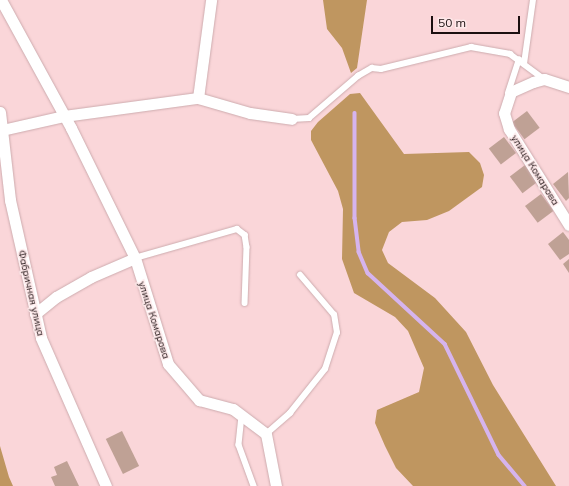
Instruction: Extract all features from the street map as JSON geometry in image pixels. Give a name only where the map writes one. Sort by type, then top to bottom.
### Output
[{"type":"street","name":"улица Комарова","points":[[1,0],[64,116],[135,258],[168,364],[199,400],[233,409],[266,434]]},
{"type":"street","points":[[198,98],[211,0]]},
{"type":"street","points":[[506,99],[512,92],[544,79],[569,87]]},
{"type":"street","points":[[2,130],[64,116],[198,98],[250,113],[292,119]]},
{"type":"street","name":"улица Комарова","points":[[506,99],[504,113],[509,129],[569,225]]},
{"type":"street","name":"Фабричная улица","points":[[0,112],[10,200],[41,338],[106,486]]},
{"type":"street","points":[[35,314],[91,276],[135,258]]},
{"type":"street","points":[[266,434],[276,486]]},
{"type":"lane","points":[[506,99],[521,62],[533,0]]},
{"type":"lane","points":[[292,119],[309,118],[358,76],[372,68],[381,69],[471,47],[499,50],[521,62],[544,79]]},
{"type":"lane","points":[[135,258],[238,229],[245,235],[247,247],[244,303]]},
{"type":"lane","points":[[266,434],[290,413],[325,369],[337,334],[334,315],[300,275]]},
{"type":"lane","points":[[242,416],[239,445],[254,486]]},
{"type":"shaded area","points":[[323,0],[367,0],[357,68],[351,73],[342,48],[327,29]]},
{"type":"shaded area","points":[[360,93],[404,154],[469,152],[480,163],[484,175],[482,187],[449,211],[427,220],[402,222],[389,232],[382,250],[388,263],[435,298],[466,332],[493,385],[556,486],[413,486],[396,468],[385,446],[375,423],[377,410],[419,392],[424,368],[408,331],[395,317],[354,293],[342,259],[343,209],[338,191],[311,140],[311,131],[318,122],[350,94]]},
{"type":"shaded area","points":[[0,446],[9,477],[13,486],[0,486]]},
{"type":"building","points":[[527,111],[540,128],[524,139],[512,122]]},
{"type":"building","points":[[504,137],[516,153],[501,164],[489,148]]},
{"type":"building","points":[[525,165],[538,182],[522,193],[510,176]]},
{"type":"building","points":[[568,172],[569,198],[566,201],[553,184]]},
{"type":"building","points":[[541,194],[554,211],[538,223],[525,206]]},
{"type":"building","points":[[563,232],[569,240],[569,254],[560,260],[548,244]]},
{"type":"building","points":[[569,259],[569,273],[563,264]]},
{"type":"building","points":[[122,431],[139,466],[123,474],[106,439]]},
{"type":"building","points":[[67,461],[79,486],[55,486],[51,477],[57,475],[54,467]]},
{"type":"waterway","points":[[355,113],[355,218],[359,252],[368,273],[445,344],[499,455],[525,486]]}]
